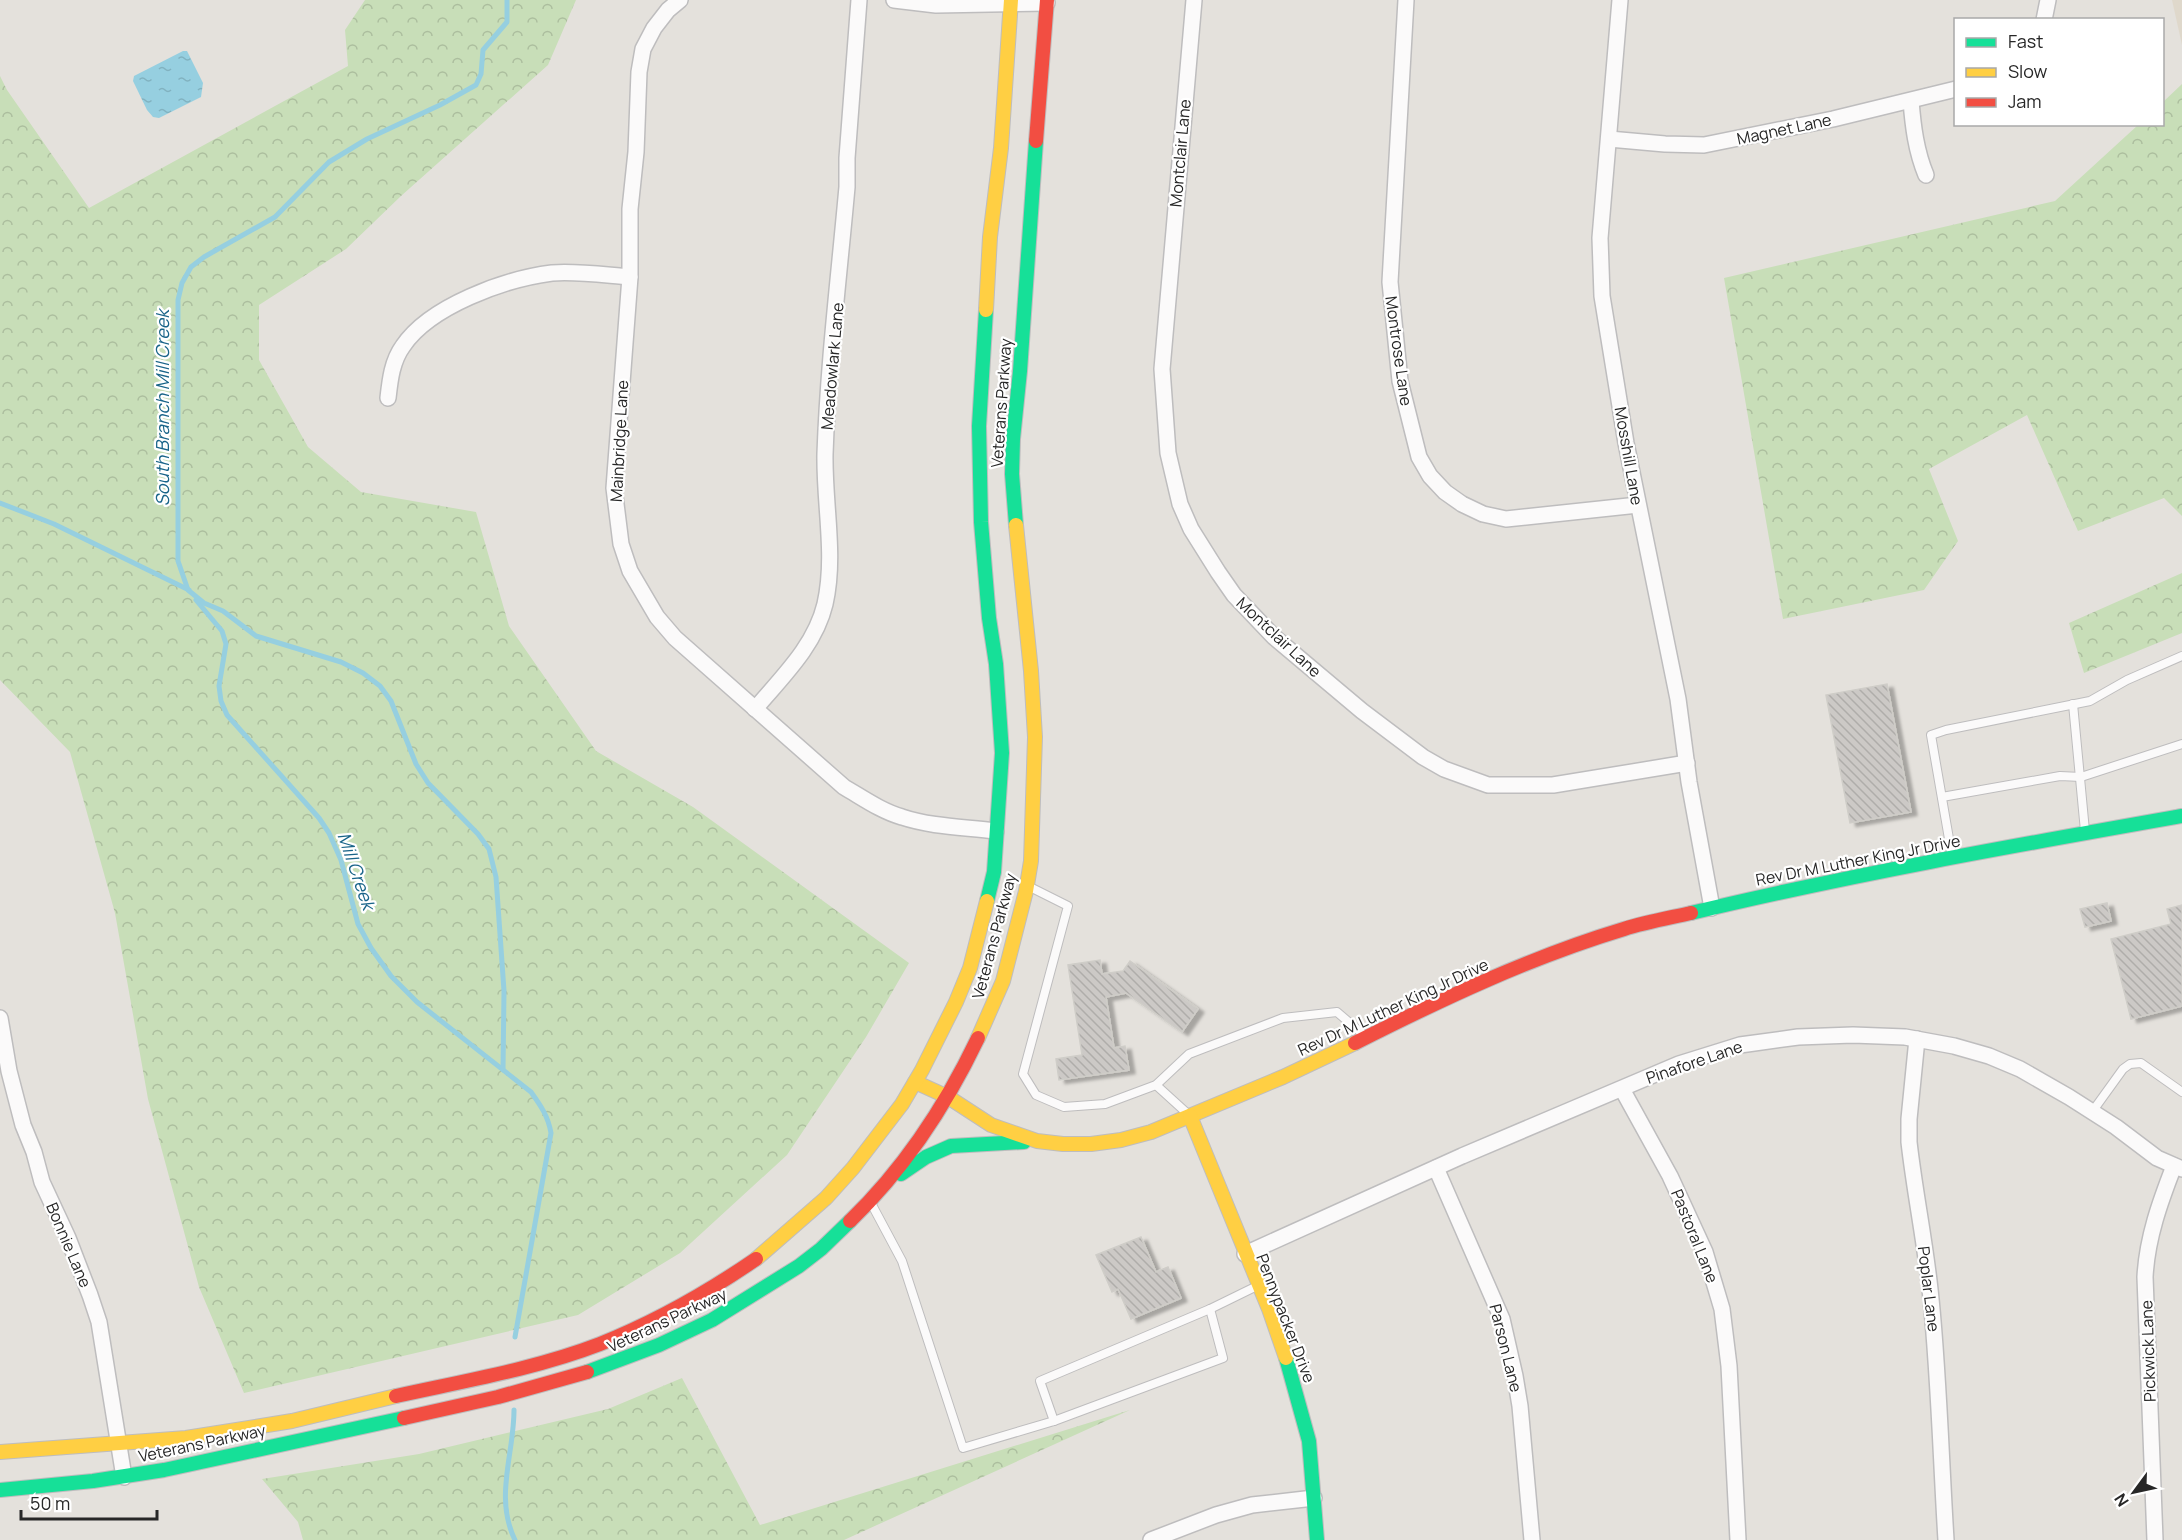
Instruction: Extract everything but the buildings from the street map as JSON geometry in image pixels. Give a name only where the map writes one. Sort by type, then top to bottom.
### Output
[{"type":"main road","name":"Veterans Parkway","points":[[0,1452],[186,1438],[292,1421],[552,1360],[600,1344],[664,1314],[721,1283],[762,1255],[826,1198],[878,1137],[915,1082],[956,1002],[970,968],[994,872],[1000,796],[1001,740],[996,664],[988,618],[981,522],[980,426],[990,237],[1001,148],[1011,2]]},
{"type":"main road","name":"Veterans Parkway","points":[[0,1490],[124,1477],[182,1466],[445,1409],[598,1369],[659,1345],[735,1307],[814,1255],[870,1202],[921,1138],[948,1097],[981,1032],[1003,981],[1026,885],[1033,831],[1035,737],[1012,474],[1015,405],[1020,371],[1047,2]]},
{"type":"main road","name":"Rev Dr M Luther King Jr Drive","points":[[915,1082],[948,1097],[991,1125],[1037,1141],[1091,1144],[1121,1140],[1151,1132],[1319,1061],[1426,1007],[1524,965],[1624,929],[1790,889],[2085,832],[2182,816]]},
{"type":"main road","name":"Pennypacker Drive","points":[[1190,1116],[1210,1173],[1278,1332],[1298,1396],[1306,1429],[1317,1540]]},
{"type":"main road","points":[[883,1187],[926,1157],[951,1146],[1037,1141]]},
{"type":"street","name":"Mainbridge Lane","points":[[680,0],[668,10],[654,28],[643,49],[639,72],[636,152],[630,209],[630,276],[614,488],[621,544],[630,570],[657,617],[689,651],[844,787],[874,806],[903,818],[996,831]]},
{"type":"street","name":"Meadowlark Lane","points":[[755,709],[800,656],[815,633],[825,605],[828,586],[829,547],[825,456],[827,394],[847,187],[847,158],[859,0]]},
{"type":"street","points":[[894,0],[936,4],[1047,2]]},
{"type":"street","name":"Montclair Lane","points":[[1194,0],[1164,341],[1163,397],[1168,453],[1180,504],[1191,529],[1213,565],[1234,596],[1274,637],[1362,711],[1423,757],[1444,769],[1488,784],[1553,785],[1687,763]]},
{"type":"street","name":"Montrose Lane","points":[[1406,0],[1390,282],[1400,381],[1419,457],[1430,476],[1445,492],[1473,509],[1506,519],[1638,505]]},
{"type":"street","name":"Mosshill Lane","points":[[1620,0],[1600,238],[1602,296],[1626,443],[1678,699],[1712,908]]},
{"type":"street","points":[[2044,18],[2048,0]]},
{"type":"street","name":"Magnet Lane","points":[[1609,139],[1704,145],[1782,130],[1954,90]]},
{"type":"street","points":[[1911,101],[1913,132],[1926,174]]},
{"type":"street","points":[[388,399],[393,365],[401,348],[413,333],[448,308],[511,282],[553,273],[630,276]]},
{"type":"street","name":"Bonnie Lane","points":[[0,1018],[9,1071],[23,1125],[34,1152],[42,1182],[68,1238],[99,1322],[124,1477]]},
{"type":"street","name":"Pinafore Lane","points":[[1245,1254],[1436,1168],[1679,1064],[1768,1039],[1826,1035],[1917,1039],[1989,1056],[2020,1070],[2092,1112],[2157,1158],[2178,1167]]},
{"type":"street","name":"Poplar Lane","points":[[1917,1039],[1909,1119],[1910,1142],[1937,1354],[1941,1489],[1946,1540]]},
{"type":"street","name":"Pastoral Lane","points":[[1622,1089],[1670,1176],[1705,1252],[1722,1309],[1730,1366],[1738,1540]]},
{"type":"street","name":"Pickwick Lane","points":[[2155,1540],[2146,1254],[2156,1216],[2178,1167]]},
{"type":"street","name":"Parson Lane","points":[[1436,1168],[1502,1319],[1520,1406],[1532,1540]]},
{"type":"street","points":[[1151,1540],[1216,1515],[1252,1505],[1314,1498]]},
{"type":"lane","points":[[1952,857],[1931,735],[2090,701],[2127,680],[2182,656]]},
{"type":"lane","points":[[2073,704],[2085,832]]},
{"type":"lane","points":[[1942,797],[2060,776],[2081,777],[2182,744]]},
{"type":"lane","points":[[1026,885],[1068,906],[1023,1074],[1036,1095],[1064,1107],[1104,1104],[1156,1085],[1189,1054],[1282,1018],[1337,1012],[1366,1037]]},
{"type":"lane","points":[[2092,1112],[2123,1069],[2130,1064],[2141,1063],[2182,1092]]},
{"type":"lane","points":[[1156,1085],[1190,1116]]},
{"type":"lane","points":[[870,1202],[902,1261],[963,1448],[1054,1421],[1223,1358],[1209,1309]]},
{"type":"lane","points":[[1054,1421],[1040,1381],[1259,1286]]},
{"type":"shaded area","points":[[2172,0],[2182,0],[2182,45]]},
{"type":"green space","points":[[365,0],[576,0],[548,65],[401,196],[346,249],[259,305],[259,360],[308,447],[361,492],[476,512],[509,626],[596,751],[693,807],[909,963],[866,1037],[787,1155],[680,1253],[578,1315],[244,1393],[199,1287],[148,1099],[115,913],[70,752],[0,680],[0,76],[7,90],[89,208],[348,66],[345,30]]},
{"type":"green space","points":[[2182,84],[2182,516],[2164,498],[2078,531],[2027,415],[1929,469],[1958,541],[1924,590],[1783,619],[1724,278],[2055,201],[2137,126],[2164,126],[2164,101]]},
{"type":"green space","points":[[2182,573],[2182,633],[2084,673],[2069,623]]},
{"type":"green space","points":[[682,1378],[760,1525],[1130,1410],[844,1540],[303,1540],[298,1522],[262,1479],[419,1454],[608,1409]]},
{"type":"water","points":[[187,51],[203,83],[201,97],[159,118],[153,117],[147,110],[133,81],[134,76]]},
{"type":"waterway","name":"South Branch Mill Creek","points":[[503,1070],[504,991],[496,877],[489,849],[478,834],[428,783],[416,764],[391,701],[380,686],[363,673],[341,662],[256,636],[223,611],[204,603],[188,590],[178,561],[178,300],[182,283],[191,267],[204,257],[275,217],[329,162],[367,139],[440,105],[476,85],[481,74],[483,50],[507,22],[507,0]]},
{"type":"waterway","name":"Mill Creek","points":[[0,503],[54,524],[189,590]]},
{"type":"waterway","name":"Mill Creek","points":[[196,600],[222,631],[226,644],[219,686],[221,701],[227,715],[319,818],[329,833],[341,860],[358,924],[371,948],[391,976],[417,1002],[531,1092],[546,1116],[551,1133],[515,1337]]},
{"type":"waterway","name":"Mill Creek","points":[[514,1410],[505,1492],[509,1524],[515,1540]]},
{"type":"traffic: fast","points":[[1016,525],[1012,474],[1013,439],[1036,141]]},
{"type":"traffic: fast","points":[[986,310],[979,426],[981,522],[989,618],[996,664],[1002,753],[994,872],[987,901]]},
{"type":"traffic: fast","points":[[1691,913],[1874,873],[2182,816]]},
{"type":"traffic: fast","points":[[901,1174],[926,1157],[951,1146],[1024,1142]]},
{"type":"traffic: fast","points":[[587,1372],[659,1345],[712,1320],[799,1266],[821,1249],[850,1221]]},
{"type":"traffic: fast","points":[[1286,1358],[1309,1441],[1317,1540]]},
{"type":"traffic: fast","points":[[0,1490],[93,1481],[164,1470],[404,1418]]},
{"type":"traffic: slow","points":[[986,310],[990,237],[1001,148],[1011,0]]},
{"type":"traffic: slow","points":[[978,1038],[1003,981],[1026,891],[1031,861],[1035,737],[1031,671],[1016,525]]},
{"type":"traffic: slow","points":[[756,1259],[826,1198],[853,1168],[902,1104],[956,1002],[970,968],[987,901]]},
{"type":"traffic: slow","points":[[915,1082],[948,1097],[991,1125],[1037,1141],[1091,1144],[1121,1140],[1151,1132],[1283,1077],[1355,1043]]},
{"type":"traffic: slow","points":[[1190,1116],[1269,1309],[1286,1358]]},
{"type":"traffic: slow","points":[[0,1452],[186,1438],[292,1421],[396,1396]]},
{"type":"traffic: jam","points":[[1036,141],[1047,0]]},
{"type":"traffic: jam","points":[[1355,1043],[1454,995],[1555,952],[1649,922],[1691,913]]},
{"type":"traffic: jam","points":[[850,1221],[906,1158],[938,1112],[978,1038]]},
{"type":"traffic: jam","points":[[396,1396],[550,1361],[600,1344],[681,1306],[756,1259]]},
{"type":"traffic: jam","points":[[404,1418],[498,1397],[587,1372]]}]
